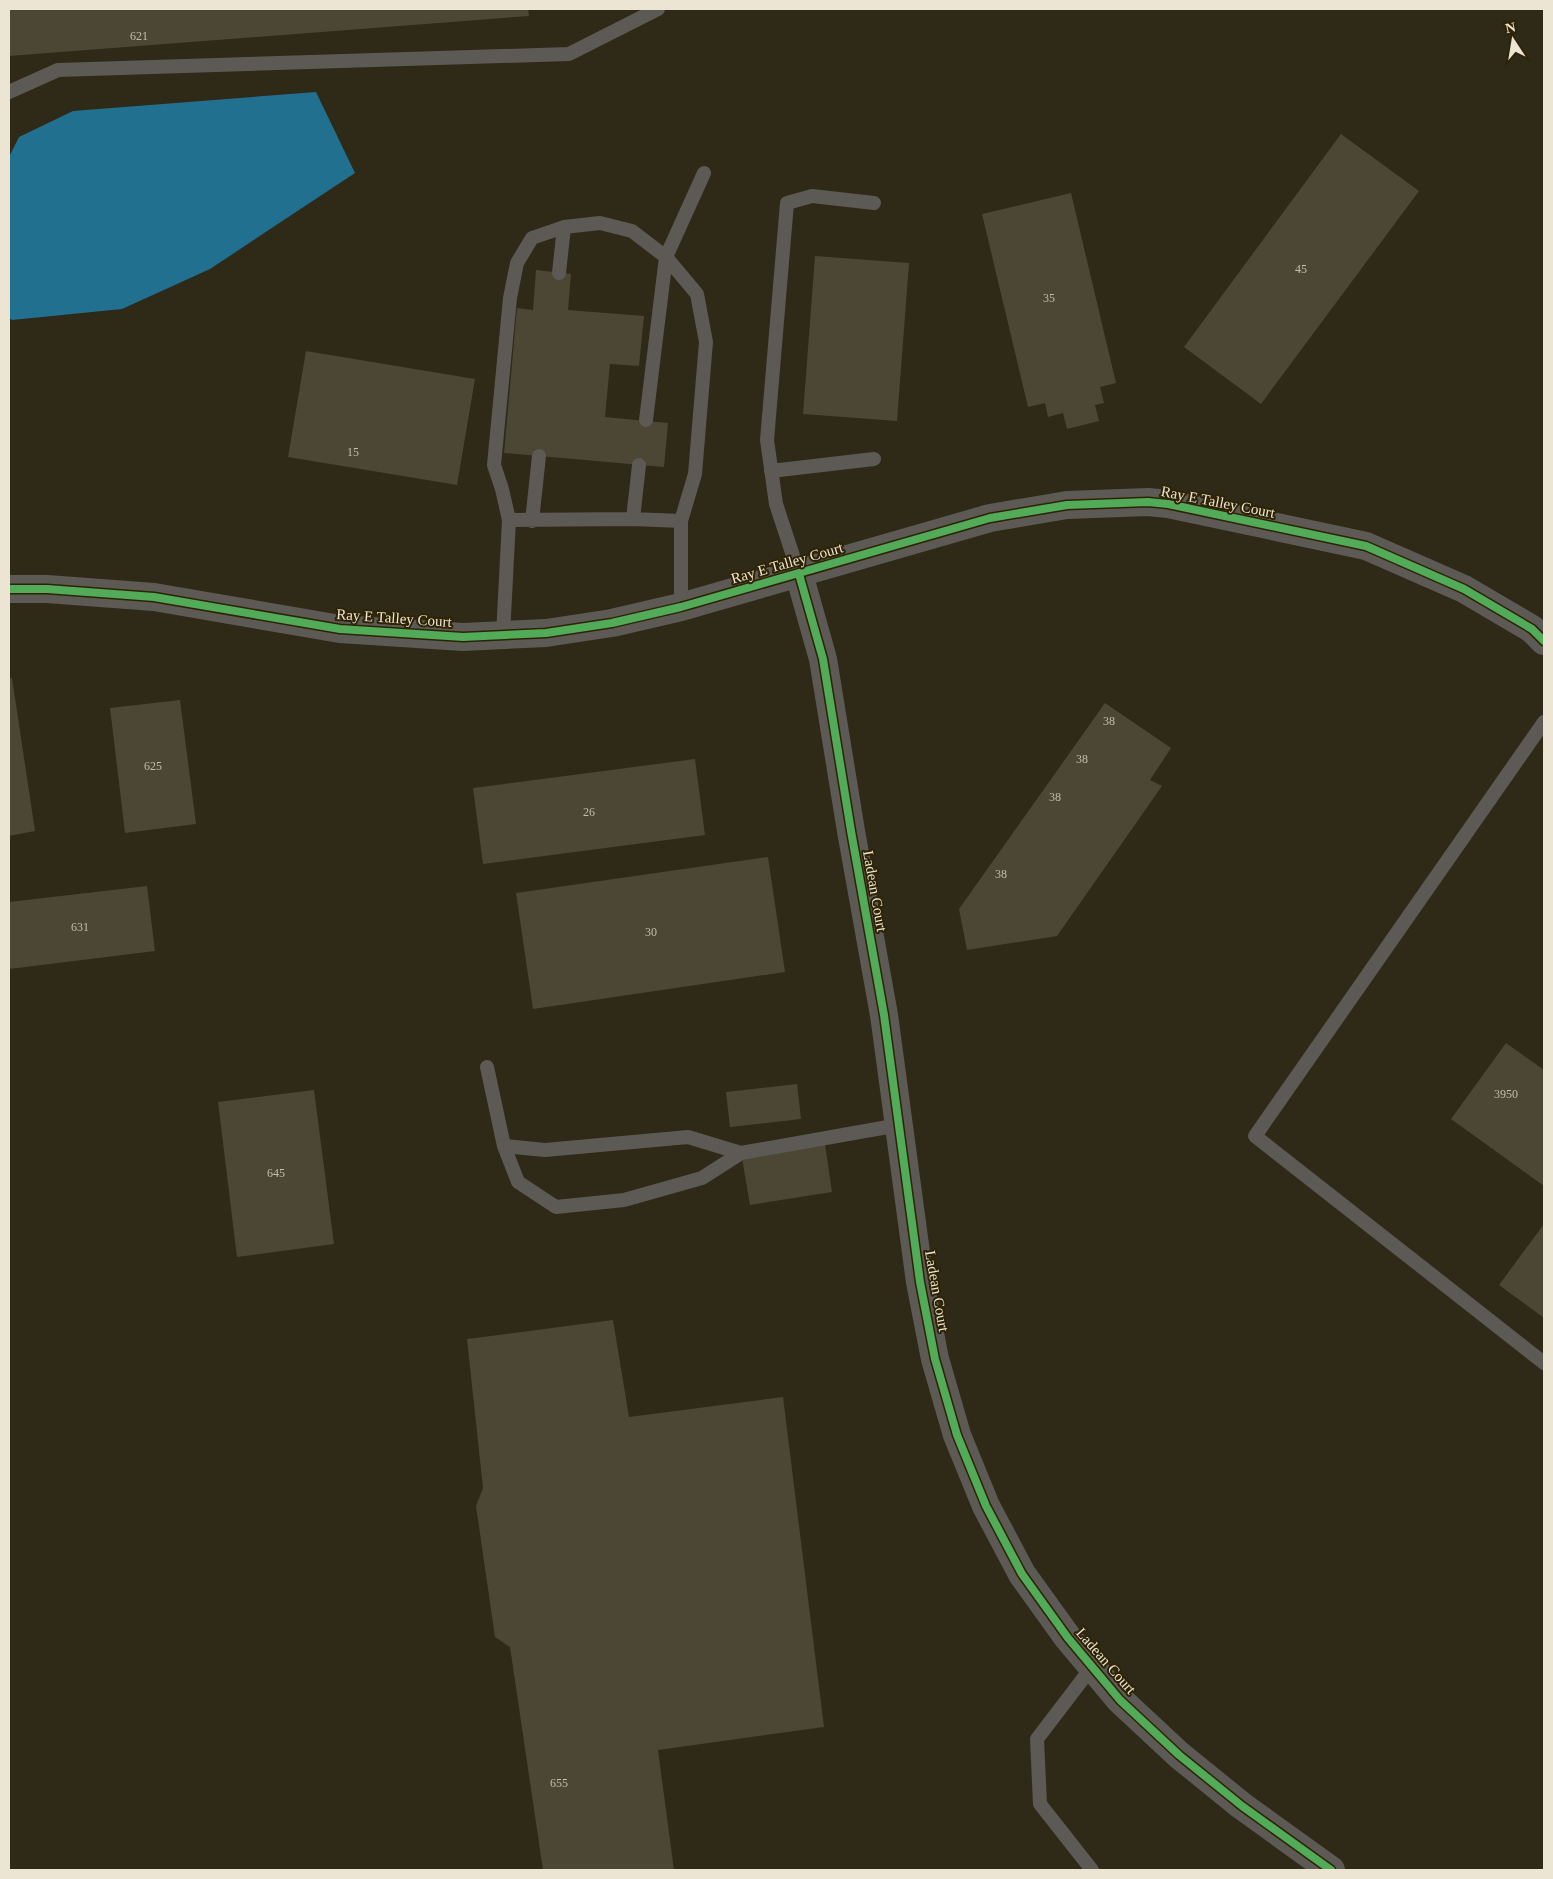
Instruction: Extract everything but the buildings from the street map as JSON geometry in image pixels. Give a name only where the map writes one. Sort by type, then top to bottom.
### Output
[{"type":"street","name":"Ray E Talley Court","points":[[9,589],[47,589],[154,598],[340,629],[463,637],[546,633],[612,623],[681,607],[990,518],[1067,505],[1148,502],[1168,504],[1366,546],[1464,588],[1532,629],[1544,641]]},
{"type":"street","name":"Ladean Court","points":[[799,574],[823,659],[884,1015],[922,1291],[935,1359],[957,1435],[986,1506],[1022,1574],[1068,1638],[1120,1700],[1179,1755],[1242,1806],[1331,1870]]},
{"type":"lane","points":[[9,92],[58,70],[569,54],[658,9]]},
{"type":"lane","points":[[646,420],[666,257],[704,173]]},
{"type":"lane","points":[[799,574],[776,504],[767,440],[787,203],[812,196],[874,203]]},
{"type":"lane","points":[[503,635],[509,520],[494,465],[510,298],[517,262],[532,238],[564,227],[600,223],[632,231],[666,257],[696,294],[706,342],[695,474],[680,521],[681,607]]},
{"type":"lane","points":[[559,273],[564,227]]},
{"type":"lane","points":[[532,521],[539,456]]},
{"type":"lane","points":[[771,471],[874,459]]},
{"type":"lane","points":[[633,519],[639,465]]},
{"type":"lane","points":[[509,520],[633,519],[680,521]]},
{"type":"lane","points":[[1544,722],[1255,1136],[1544,1363]]},
{"type":"lane","points":[[487,1067],[504,1146],[518,1182],[556,1207],[624,1200],[702,1178],[741,1153],[899,1125]]},
{"type":"lane","points":[[504,1146],[545,1150],[688,1137],[741,1153]]},
{"type":"lane","points":[[1092,1667],[1037,1739],[1040,1804],[1092,1870]]},
{"type":"water","points":[[316,92],[355,173],[210,269],[122,309],[12,320],[9,318],[9,157],[19,137],[73,111]]},
{"type":"cycle path","points":[[9,589],[47,589],[154,597],[340,629],[463,637],[546,633],[612,623],[681,607],[990,518],[1067,505],[1148,502],[1168,504],[1366,546],[1464,589],[1532,629],[1544,641]]},
{"type":"cycle path","points":[[799,574],[823,659],[884,1015],[920,1282],[935,1359],[957,1435],[986,1506],[1022,1574],[1068,1638],[1120,1700],[1179,1755],[1242,1806],[1331,1870]]}]
